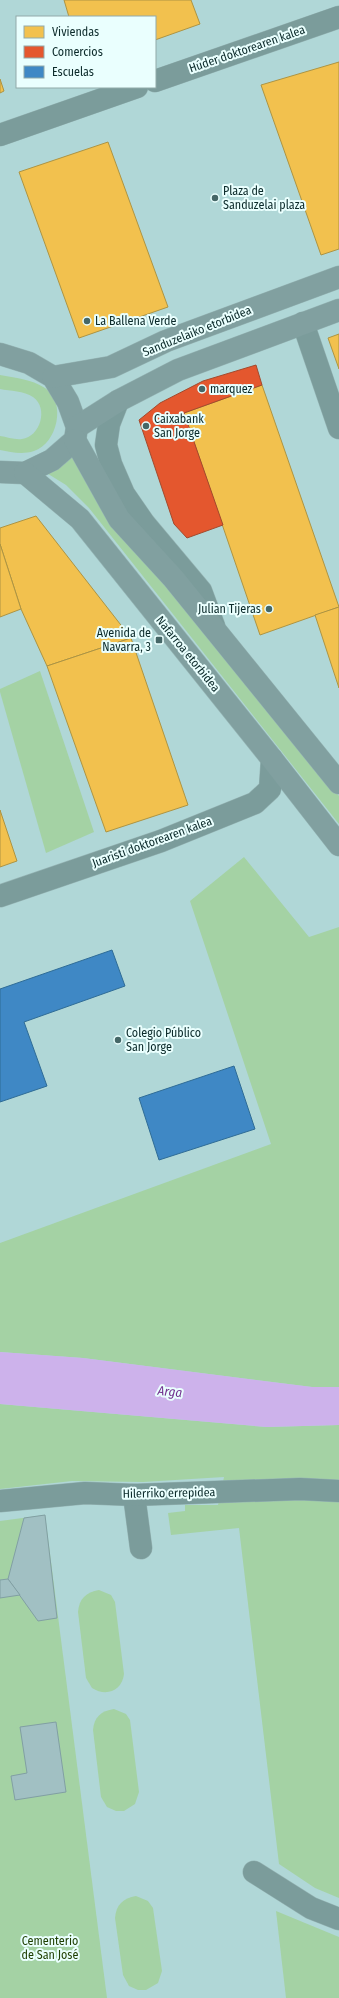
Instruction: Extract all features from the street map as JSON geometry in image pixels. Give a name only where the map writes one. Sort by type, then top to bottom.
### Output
[{"type":"main road","name":"Sanduzelaiko etorbidea","points":[[53,377],[111,367],[166,341],[339,277]]},
{"type":"main road","points":[[0,472],[25,474],[52,460],[76,434],[118,401],[178,370],[339,310]]},
{"type":"main road","points":[[0,354],[29,363],[53,377],[68,402],[76,434],[119,519],[173,578],[216,631],[331,761],[339,783]]},
{"type":"main road","name":"Nafarroa etorbidea","points":[[25,474],[80,519],[339,845]]},
{"type":"street","name":"Húder doktorearen kalea","points":[[156,81],[339,17]]},
{"type":"street","points":[[0,135],[134,88]]},
{"type":"street","points":[[303,324],[339,428]]},
{"type":"street","points":[[118,401],[109,424],[106,445],[124,494],[144,522],[201,591],[216,631]]},
{"type":"street","name":"Juaristi doktorearen kalea","points":[[0,896],[161,841],[255,803],[270,789],[272,759]]},
{"type":"street","name":"Hilerriko errepidea","points":[[0,1501],[85,1493],[134,1495],[300,1489],[339,1492]]},
{"type":"street","points":[[134,1495],[141,1548]]},
{"type":"street","points":[[254,1872],[311,1908],[339,1919]]},
{"type":"green space","points":[[0,375],[23,379],[40,385],[52,394],[56,403],[56,422],[49,440],[42,447],[34,451],[21,453],[0,450],[0,436],[22,439],[34,433],[38,428],[40,421],[41,408],[38,402],[29,395],[21,392],[0,389]]},
{"type":"green space","points":[[76,449],[120,533],[282,722],[339,796],[339,824],[89,508],[66,485],[45,472]]},
{"type":"green space","points":[[40,671],[94,832],[46,853],[0,692],[0,689]]},
{"type":"green space","points":[[244,857],[309,937],[339,927],[339,1387],[312,1387],[83,1358],[0,1352],[0,1243],[271,1144],[190,901]]},
{"type":"green space","points":[[0,1404],[267,1427],[339,1425],[339,1898],[315,1888],[279,1864],[239,1528],[171,1535],[168,1513],[185,1511],[185,1505],[218,1505],[224,1477],[143,1482],[72,1481],[0,1489]]},
{"type":"green space","name":"Cementerio de San José","points":[[45,1515],[107,1998],[0,1998],[0,1521]]},
{"type":"green space","points":[[99,1590],[111,1595],[115,1602],[124,1674],[120,1685],[108,1692],[97,1691],[92,1688],[86,1678],[78,1612],[80,1603],[84,1597],[90,1592]]},
{"type":"green space","points":[[114,1709],[126,1714],[130,1720],[139,1792],[135,1804],[124,1811],[116,1811],[107,1807],[101,1797],[93,1730],[99,1715],[105,1711]]},
{"type":"green space","points":[[136,1896],[148,1901],[153,1908],[162,1971],[158,1983],[146,1990],[138,1990],[129,1986],[123,1975],[115,1918],[117,1909],[121,1903],[127,1898]]},
{"type":"green space","points":[[276,1911],[339,1937],[339,1998],[286,1998]]},
{"type":"water","name":"Arga","points":[[0,1352],[83,1358],[312,1387],[339,1387],[339,1425],[267,1427],[0,1404]]},
{"type":"building: Viviendas","points":[[64,0],[191,0],[200,24],[156,40],[156,16],[69,16]]},
{"type":"building: Viviendas","points":[[339,62],[339,249],[321,255],[261,85]]},
{"type":"building: Viviendas","points":[[0,79],[4,91],[0,93]]},
{"type":"building: Viviendas","points":[[108,142],[168,307],[79,338],[19,172]]},
{"type":"building: Viviendas","points":[[339,334],[339,369],[328,338]]},
{"type":"building: Viviendas","points":[[262,385],[339,607],[260,635],[184,413]]},
{"type":"building: Viviendas","points":[[36,516],[131,638],[47,666],[21,609],[0,544],[0,528]]},
{"type":"building: Viviendas","points":[[0,544],[21,609],[0,617]]},
{"type":"building: Viviendas","points":[[339,607],[339,688],[315,615]]},
{"type":"building: Viviendas","points":[[131,638],[188,805],[106,832],[47,666]]},
{"type":"building: Viviendas","points":[[0,810],[17,861],[0,867]]},
{"type":"building: Comercios","points":[[256,365],[262,385],[184,413],[223,525],[187,538],[174,524],[139,420],[160,403],[203,381]]},
{"type":"building: Escuelas","points":[[112,950],[125,986],[24,1022],[47,1086],[0,1102],[0,989]]},
{"type":"building: Escuelas","points":[[234,1066],[255,1129],[159,1160],[139,1098]]},
{"type":"building: Otros","points":[[45,1515],[57,1618],[38,1621],[8,1579],[24,1518]]},
{"type":"building: Otros","points":[[8,1579],[20,1595],[0,1598],[0,1580]]},
{"type":"building: Otros","points":[[56,1722],[66,1792],[15,1800],[11,1776],[27,1773],[20,1727]]},
{"type":"place","name":"Plaza de Sanduzelai plaza","points":[[215,198]]},
{"type":"place","name":"La Ballena Verde","points":[[87,321]]},
{"type":"place","name":"marquez","points":[[202,389]]},
{"type":"place","name":"Caixabank San Jorge","points":[[146,426]]},
{"type":"place","name":"Julian Tijeras","points":[[269,609]]},
{"type":"place","name":"Avenida de Navarra, 3","points":[[159,640]]},
{"type":"place","name":"Colegio Público San Jorge","points":[[118,1040]]}]
